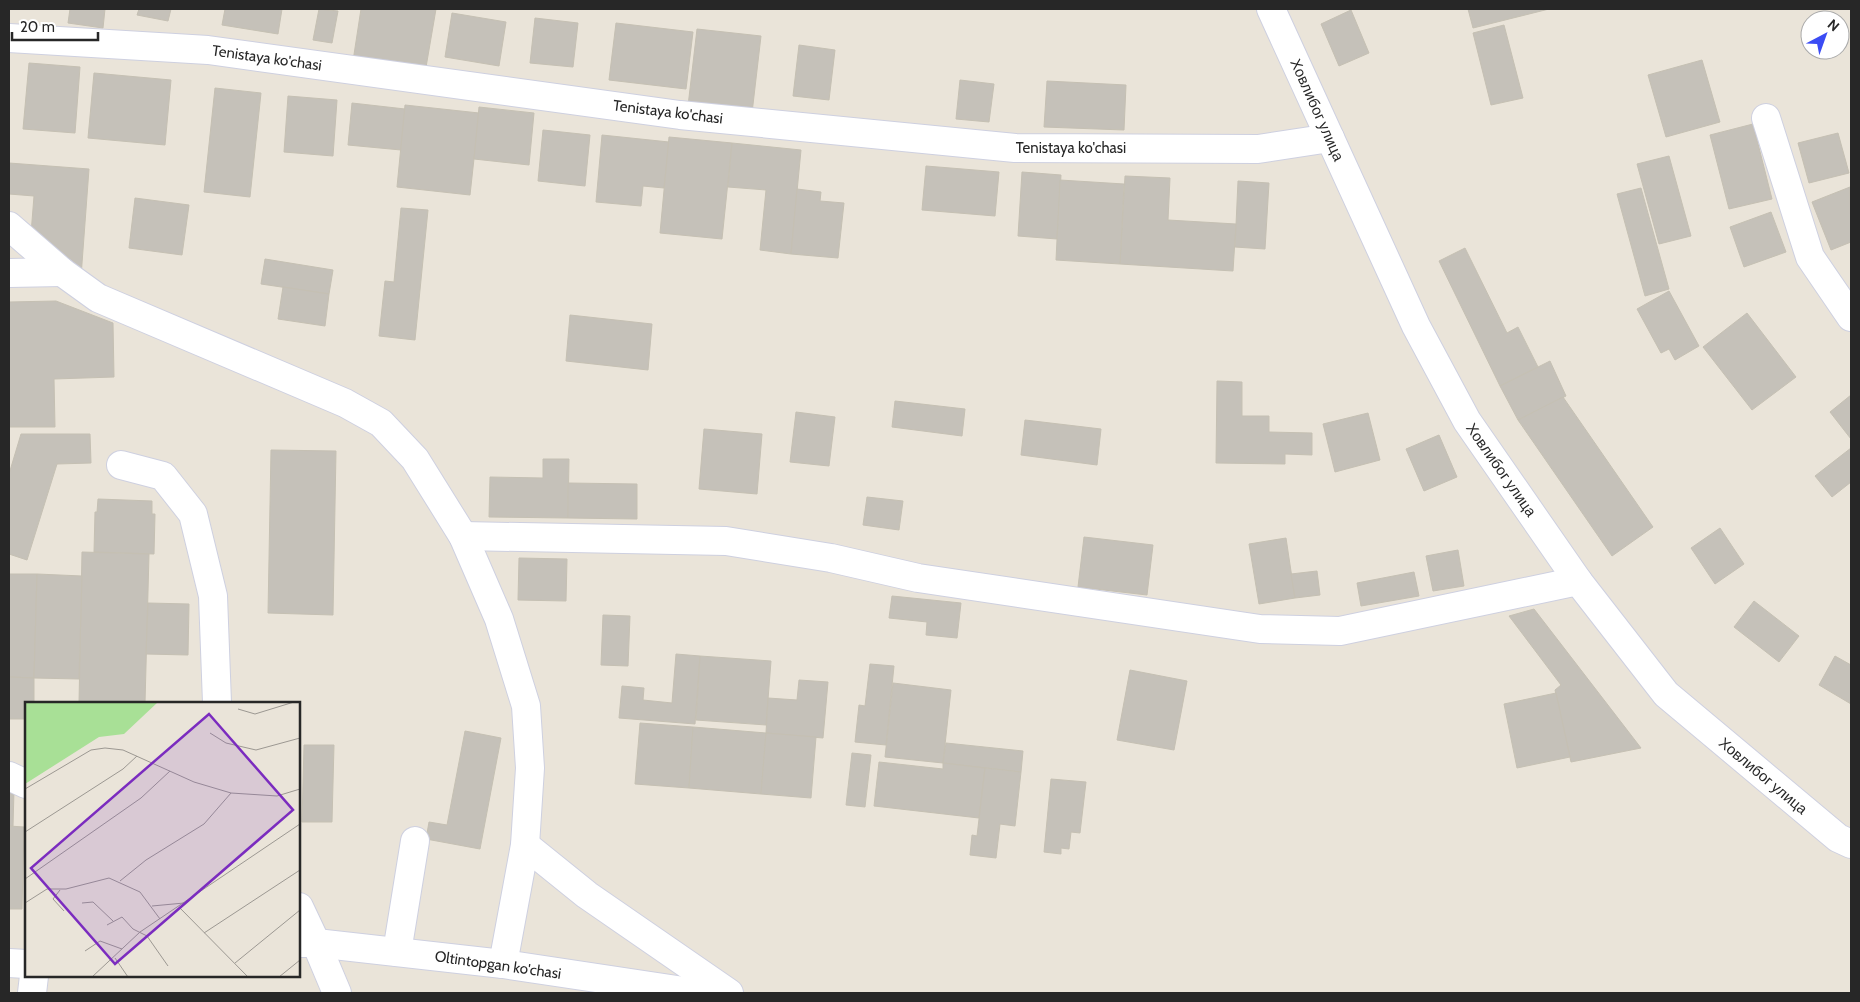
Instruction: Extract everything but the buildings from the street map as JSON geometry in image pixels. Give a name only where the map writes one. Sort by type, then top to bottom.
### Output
[{"type":"street","name":"Ховлибог улица","points":[[1272,9],[1416,326],[1466,421],[1578,581],[1666,694],[1838,838],[1851,844]]},
{"type":"street","name":"Tenistaya ko'chasi","points":[[9,38],[208,50],[680,115],[1015,148],[1258,149],[1330,138]]},
{"type":"street","points":[[1766,118],[1810,257],[1851,317]]},
{"type":"street","points":[[9,226],[62,272],[98,298],[345,403],[381,423],[415,459],[463,536],[499,619],[526,706],[530,768],[525,845],[503,964]]},
{"type":"street","points":[[9,273],[62,272]]},
{"type":"street","points":[[121,465],[163,476],[192,514],[213,596],[217,702]]},
{"type":"street","points":[[463,536],[726,540],[831,558],[918,578],[1260,629],[1340,631],[1578,581]]},
{"type":"street","points":[[9,776],[25,784]]},
{"type":"street","points":[[397,952],[415,841]]},
{"type":"street","points":[[525,845],[587,895],[729,993]]},
{"type":"street","points":[[300,911],[308,943],[337,993]]},
{"type":"street","name":"Oltintopgan ko'chasi","points":[[308,943],[503,964],[686,993]]},
{"type":"street","points":[[9,964],[25,964]]},
{"type":"street","points":[[32,993],[34,977]]}]
